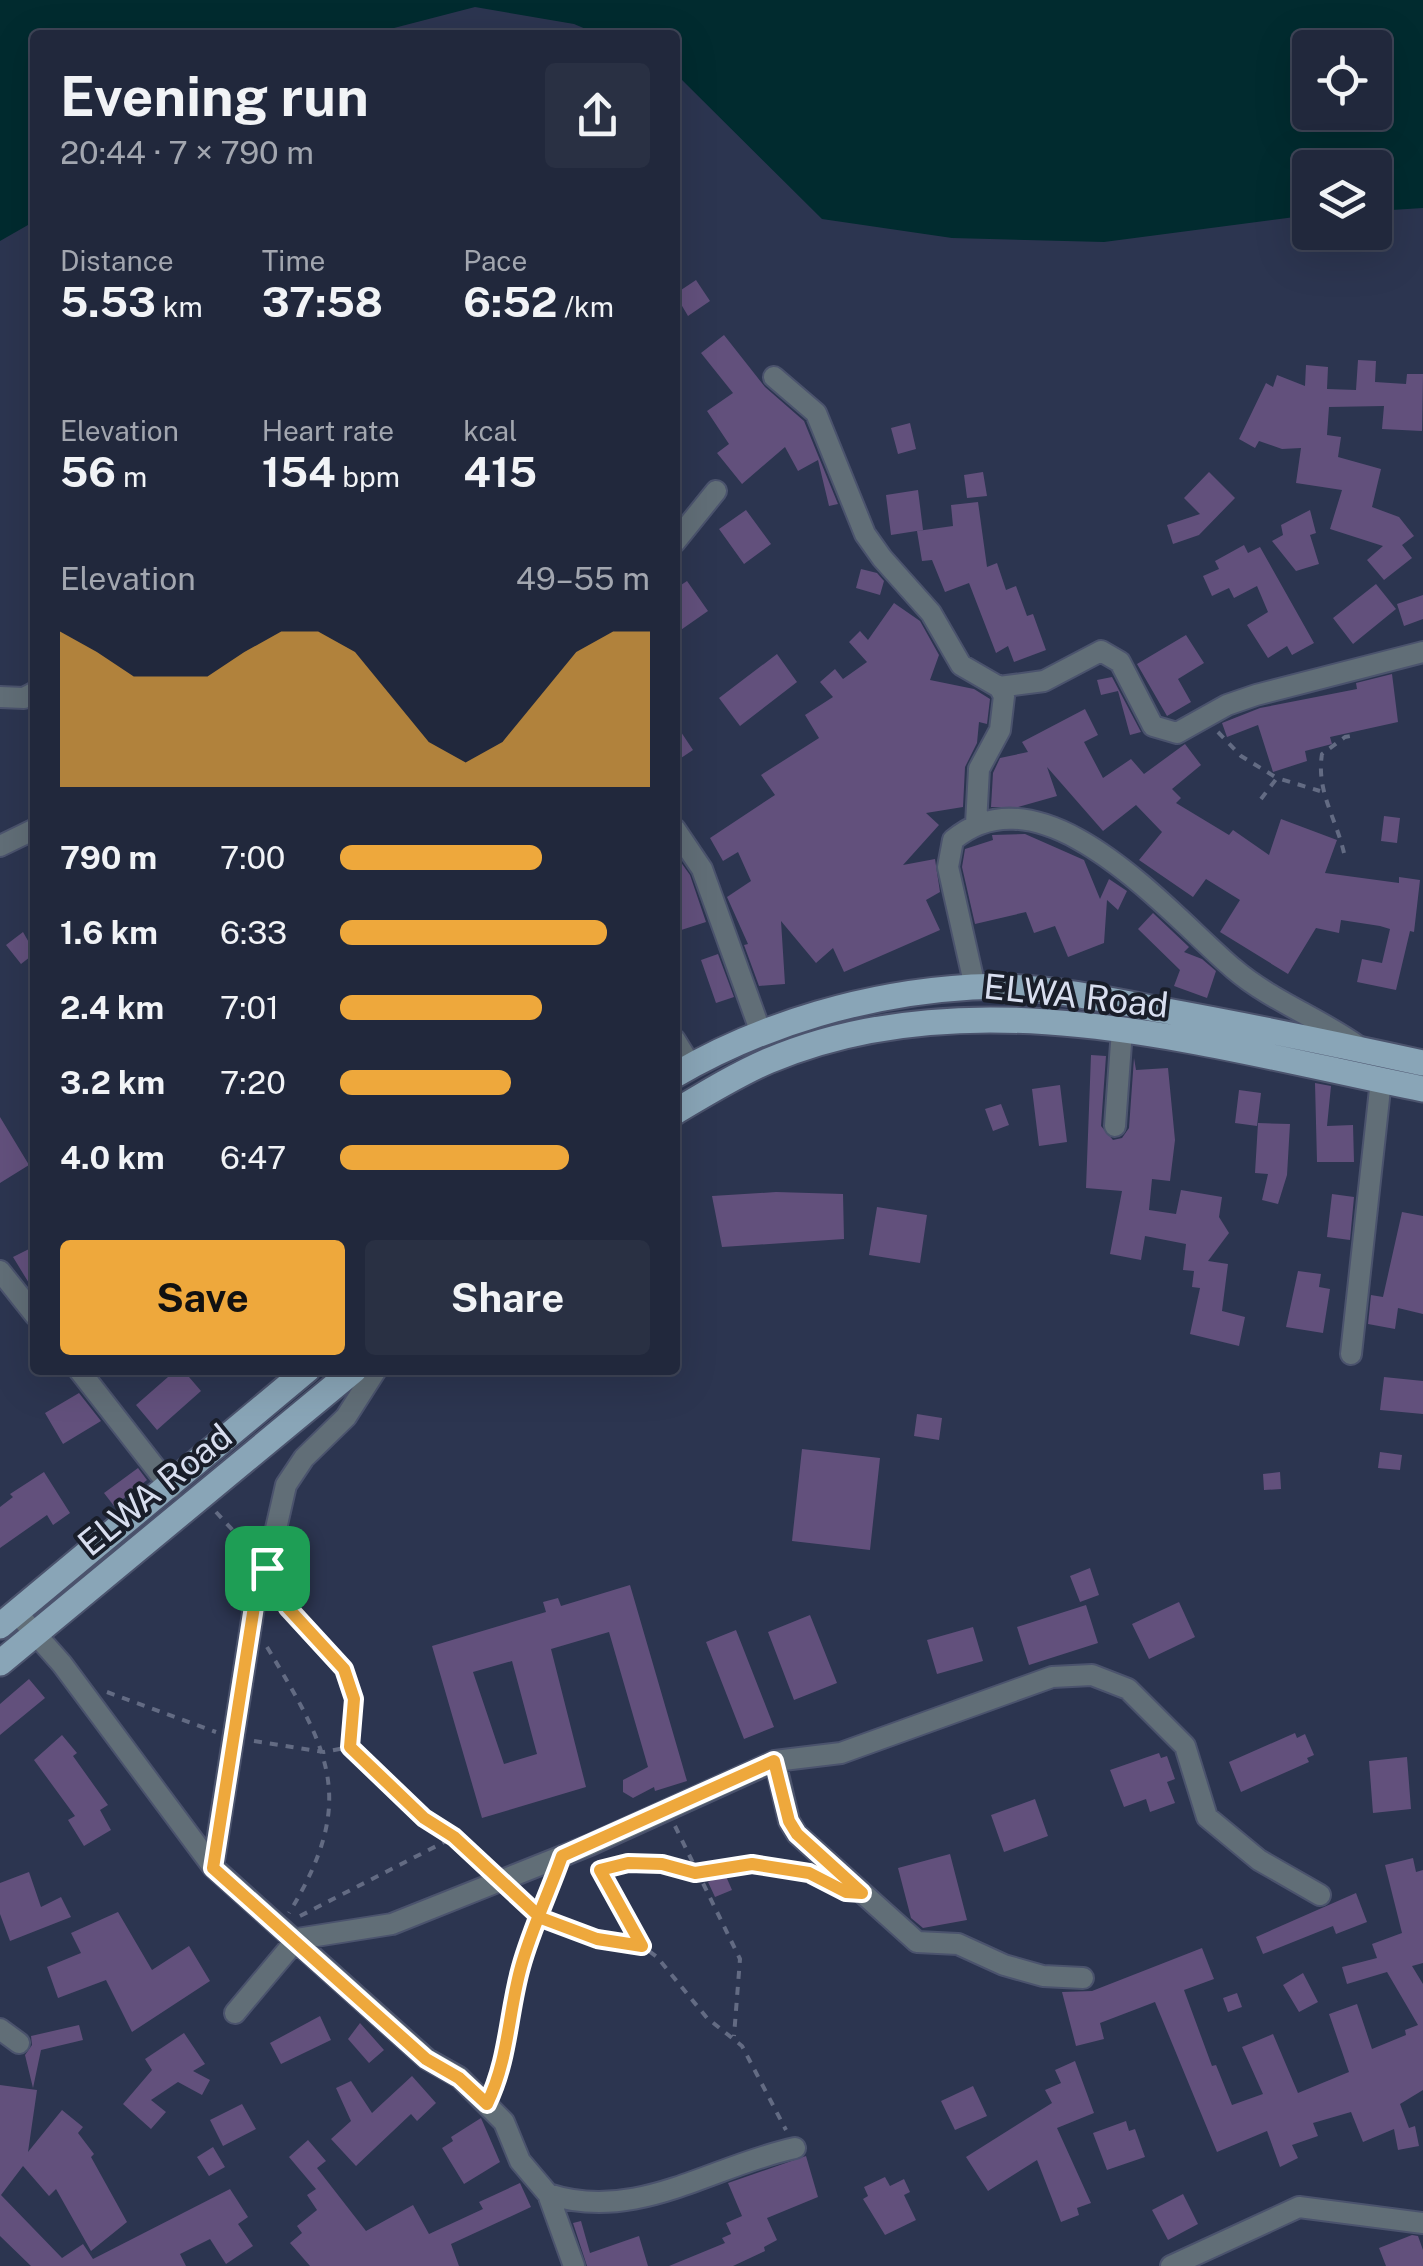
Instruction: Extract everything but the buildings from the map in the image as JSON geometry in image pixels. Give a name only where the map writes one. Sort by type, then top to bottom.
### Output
[{"type":"main road","name":"ELWA Road","points":[[683,1070],[760,1030],[856,1005],[974,987],[1041,990],[1126,1004],[1423,1063]]},
{"type":"main road","name":"ELWA Road","points":[[680,1109],[770,1060],[865,1033],[983,1018],[1122,1030],[1423,1089]]},
{"type":"main road","name":"ELWA Road","points":[[8,1619],[171,1488],[301,1375]]},
{"type":"main road","name":"ELWA Road","points":[[0,1663],[348,1375]]},
{"type":"street","points":[[774,377],[816,413],[865,534],[882,558],[931,613],[962,665],[999,687],[1044,681],[1101,652],[1120,662],[1158,732],[1177,734],[1256,695],[1423,652]]},
{"type":"street","points":[[680,536],[716,491]]},
{"type":"street","points":[[976,824],[979,769],[1005,714],[999,687]]},
{"type":"street","points":[[0,697],[30,695]]},
{"type":"street","points":[[974,987],[965,957],[948,852],[952,840],[976,824],[1018,820],[1071,834],[1144,886],[1236,972],[1364,1050]]},
{"type":"street","points":[[0,846],[30,831]]},
{"type":"street","points":[[680,839],[702,869],[760,1030]]},
{"type":"street","points":[[1115,1126],[1122,1030]]},
{"type":"street","points":[[1351,1354],[1381,1080]]},
{"type":"street","points":[[0,1271],[30,1309]]},
{"type":"street","points":[[84,1375],[171,1488]]},
{"type":"street","points":[[213,1868],[256,1594],[267,1568],[286,1485],[304,1458],[346,1418],[373,1375]]},
{"type":"street","points":[[8,1619],[34,1635],[62,1664],[213,1868],[290,1932],[426,2059],[459,2078],[504,2122],[520,2162],[548,2194],[574,2266]]},
{"type":"street","points":[[290,1932],[392,1924],[590,1845],[774,1761],[841,1752],[1052,1677],[1110,1679],[1128,1689],[1185,1746],[1207,1817],[1259,1860],[1320,1895]]},
{"type":"street","points":[[774,1761],[789,1821],[797,1834],[888,1913],[900,1931],[916,1942],[958,1944],[1004,1966],[1043,1976],[1084,1978]]},
{"type":"street","points":[[235,2014],[290,1932]]},
{"type":"street","points":[[0,2030],[19,2042]]},
{"type":"street","points":[[548,2194],[610,2205],[644,2199],[748,2158],[795,2148]]},
{"type":"street","points":[[1170,2266],[1299,2207],[1423,2224]]},
{"type":"path","points":[[1207,717],[1241,756],[1277,778],[1320,791]]},
{"type":"path","points":[[1344,853],[1337,822],[1320,791],[1322,754],[1345,737],[1356,735]]},
{"type":"path","points":[[1261,799],[1277,778]]},
{"type":"path","points":[[202,1498],[267,1568],[288,1608],[344,1669],[354,1699],[350,1747]]},
{"type":"path","points":[[263,1642],[324,1752],[332,1802],[327,1836],[290,1932]]},
{"type":"path","points":[[96,1681],[106,1691],[234,1738],[324,1752],[350,1747]]},
{"type":"path","points":[[350,1747],[424,1818],[454,1837],[541,1918],[597,1939],[642,1946],[658,1957],[707,2018],[734,2036],[750,2057],[795,2148]]},
{"type":"path","points":[[667,1807],[695,1873],[740,1959],[734,2036]]},
{"type":"path","points":[[290,1932],[454,1837]]},
{"type":"path","points":[[590,1845],[642,1946]]},
{"type":"path","points":[[487,2104],[502,2072],[521,1965],[562,1856]]},
{"type":"path","points":[[600,1870],[628,1863],[662,1864],[695,1873],[752,1864],[809,1873],[822,1880]]},
{"type":"shaded area","points":[[0,0],[1423,0],[1423,208],[1392,210],[1392,150],[1292,150],[1292,217],[1104,242],[952,238],[822,219],[680,78],[680,30],[588,30],[574,24],[475,7],[386,30],[30,30],[30,224],[0,241]]},
{"type":"route","points":[[267,1568],[256,1594],[243,1665],[213,1868],[426,2059],[459,2078],[487,2104],[502,2072],[521,1965],[541,1918],[562,1856],[774,1761],[789,1821],[797,1834],[862,1893],[846,1892],[809,1873],[752,1864],[695,1873],[662,1864],[628,1863],[600,1870],[642,1946],[597,1939],[541,1918],[454,1837],[424,1818],[350,1747],[354,1699],[344,1669],[318,1636],[288,1608],[267,1568]]}]
